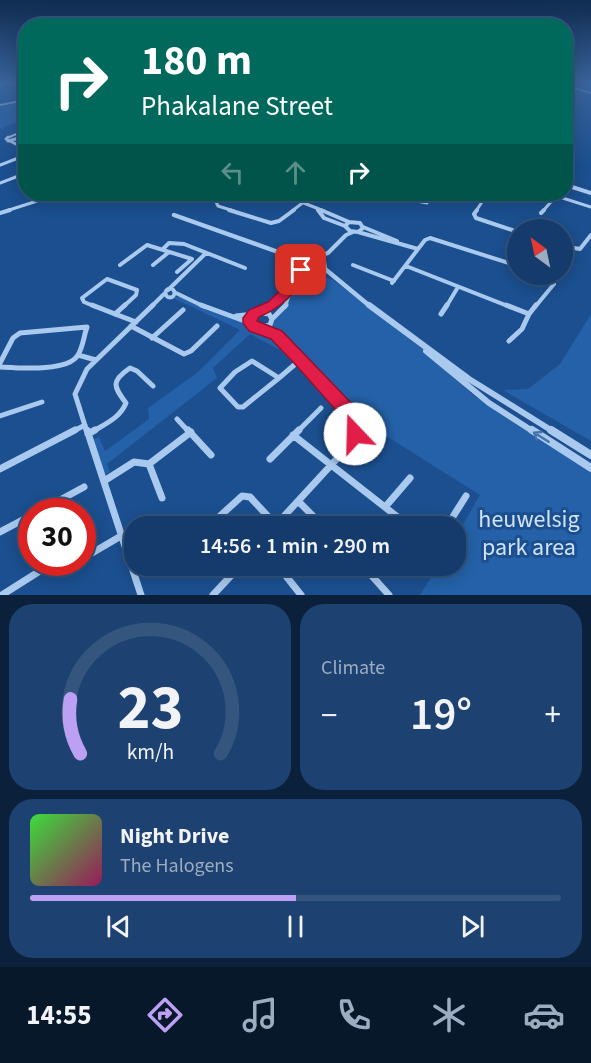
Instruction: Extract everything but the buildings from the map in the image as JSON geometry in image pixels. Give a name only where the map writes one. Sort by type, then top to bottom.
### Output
[{"type":"street","points":[[7,140],[18,134]]},
{"type":"street","points":[[0,138],[18,146]]},
{"type":"street","points":[[7,140],[18,138]]},
{"type":"street","points":[[0,165],[18,158]]},
{"type":"street","points":[[0,183],[18,175]]},
{"type":"street","points":[[573,187],[591,193]]},
{"type":"street","points":[[0,213],[37,201]]},
{"type":"street","points":[[217,201],[219,207],[271,223],[279,221],[305,201],[335,217],[358,223],[402,244]]},
{"type":"street","points":[[419,201],[427,202]]},
{"type":"street","points":[[483,201],[474,214],[476,218],[507,228]]},
{"type":"street","points":[[541,213],[552,201]]},
{"type":"street","points":[[572,201],[591,207]]},
{"type":"street","points":[[317,208],[322,217],[345,228],[418,249]]},
{"type":"street","points":[[174,215],[278,252],[306,259],[328,253],[346,235],[363,227]]},
{"type":"street","points":[[331,221],[335,217]]},
{"type":"street","points":[[346,235],[345,228],[349,222]]},
{"type":"street","points":[[373,237],[377,232]]},
{"type":"street","points":[[573,248],[580,249],[591,236]]},
{"type":"street","points":[[353,265],[393,282],[425,240],[431,238],[507,262]]},
{"type":"street","points":[[163,249],[169,243],[184,244],[245,268]]},
{"type":"street","points":[[120,265],[147,245],[192,259],[177,272]]},
{"type":"street","points":[[153,265],[169,252]]},
{"type":"street","points":[[278,252],[310,275]]},
{"type":"street","points":[[139,595],[75,393],[84,373],[96,360],[159,300],[172,293],[206,253]]},
{"type":"street","points":[[319,274],[325,266],[328,253]]},
{"type":"street","points":[[313,258],[325,266],[337,281],[414,340],[489,403],[591,468]]},
{"type":"street","points":[[296,282],[300,268],[306,259]]},
{"type":"street","points":[[406,266],[529,314]]},
{"type":"street","points":[[233,317],[262,312],[273,305],[296,282],[310,275],[319,274],[337,281]]},
{"type":"street","points":[[116,314],[136,295],[137,290],[107,279],[82,298],[84,302],[116,314],[152,338],[184,354],[191,351],[217,326]]},
{"type":"street","points":[[509,341],[522,329],[529,314],[553,285]]},
{"type":"street","points":[[441,314],[458,287]]},
{"type":"street","points":[[262,328],[285,307],[291,288]]},
{"type":"street","points":[[172,293],[276,335],[355,420],[356,429],[353,438],[285,516]]},
{"type":"street","points":[[272,320],[273,305]]},
{"type":"street","points":[[152,338],[183,310]]},
{"type":"street","points":[[262,312],[269,314],[276,335]]},
{"type":"street","points":[[250,323],[250,318],[254,314]]},
{"type":"street","points":[[86,326],[87,331],[78,355],[62,366],[0,365],[13,338],[20,333],[86,326]]},
{"type":"street","points":[[414,340],[492,394],[591,455]]},
{"type":"street","points":[[78,355],[96,360]]},
{"type":"street","points":[[279,378],[252,361],[235,372],[220,388],[238,407],[241,407],[279,378],[300,360]]},
{"type":"street","points":[[88,434],[116,416],[125,407],[126,403],[114,383],[126,370],[135,370],[153,386]]},
{"type":"street","points":[[0,416],[42,402]]},
{"type":"street","points":[[270,459],[321,408]]},
{"type":"street","points":[[177,419],[211,455]]},
{"type":"street","points":[[0,469],[85,425]]},
{"type":"street","points":[[149,464],[191,432]]},
{"type":"street","points":[[293,435],[330,465],[344,472],[398,516]]},
{"type":"street","points":[[104,481],[134,462],[149,464]]},
{"type":"street","points":[[149,464],[162,498]]},
{"type":"street","points":[[386,506],[410,478]]},
{"type":"street","points":[[64,498],[84,487]]},
{"type":"street","points":[[220,516],[242,495],[250,497],[267,516]]},
{"type":"street","points":[[453,516],[466,496]]},
{"type":"street","points":[[298,501],[313,516]]},
{"type":"street","points":[[0,532],[18,522]]},
{"type":"street","points":[[96,551],[121,536]]},
{"type":"street","points":[[2,595],[32,576]]},
{"type":"street","points":[[213,595],[231,576]]},
{"type":"street","points":[[286,576],[301,595]]},
{"type":"street","points":[[372,576],[389,595]]},
{"type":"green space","points":[[0,110],[18,110],[18,122],[3,127],[4,130],[0,128]]},
{"type":"green space","name":"heuwelsig park area","points":[[320,275],[333,280],[416,341],[432,359],[473,395],[591,471],[591,595],[420,595],[432,576],[466,576],[466,519],[480,495],[367,424],[301,360],[295,365],[280,350],[250,334],[213,368],[217,378],[107,464],[110,472],[102,476],[90,441],[99,437],[105,451],[149,419],[148,408],[198,372],[240,330],[171,297],[180,297],[276,335],[271,322],[284,308],[291,288],[296,282]]},
{"type":"green space","points":[[591,314],[591,441],[503,390],[528,389],[560,364]]},
{"type":"route","points":[[301,270],[291,288],[273,305],[254,314],[250,318],[250,323],[254,327],[276,335],[299,359],[350,413],[355,420],[355,434]]}]
